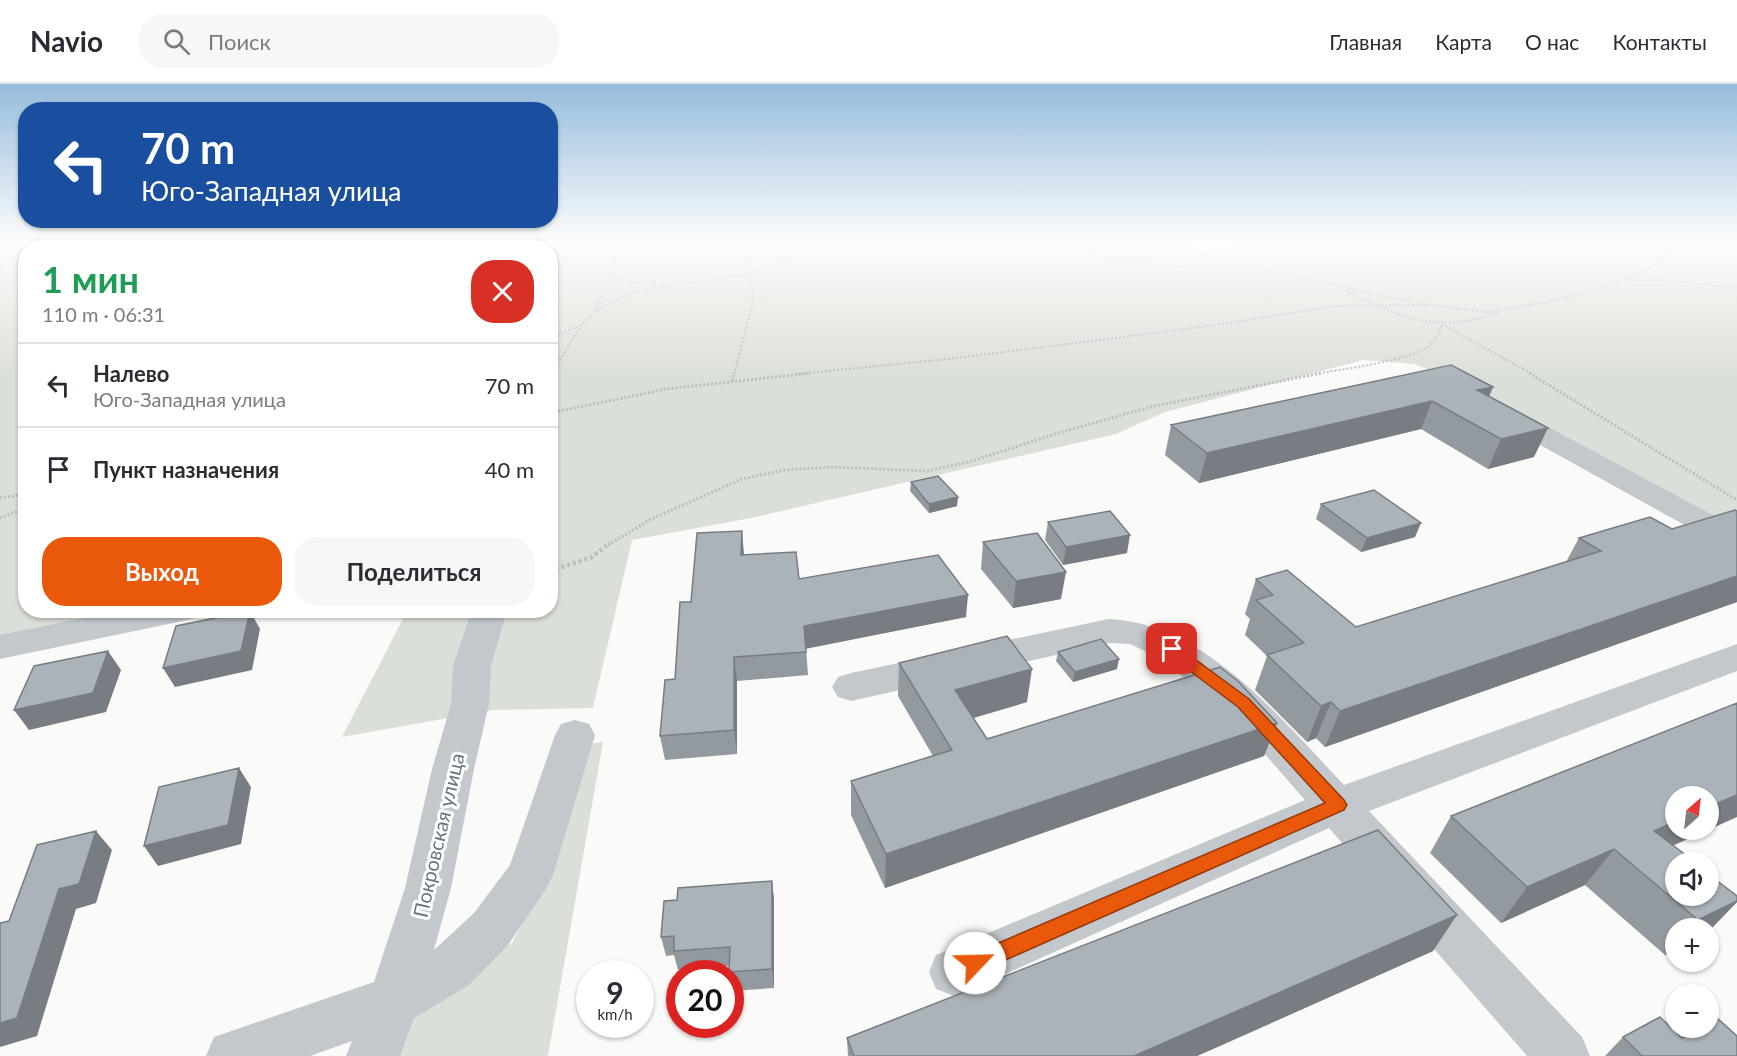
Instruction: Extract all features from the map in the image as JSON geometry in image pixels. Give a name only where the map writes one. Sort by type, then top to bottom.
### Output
[{"type":"street","points":[[1484,404],[1737,541]]},
{"type":"street","points":[[0,647],[143,618]]},
{"type":"street","name":"Покровская улица","points":[[373,1056],[394,1001],[428,888],[453,769],[470,704],[472,666],[487,618]]},
{"type":"street","points":[[851,687],[1109,631],[1133,632],[1172,649],[1244,703],[1563,1056]]},
{"type":"street","points":[[954,972],[1338,805],[1737,657]]},
{"type":"street","points":[[232,1056],[394,1001],[451,968],[491,929],[530,875],[575,735]]},
{"type":"path","points":[[596,312],[606,288]]},
{"type":"path","points":[[558,335],[582,324],[596,312],[624,296],[652,288]]},
{"type":"path","points":[[732,381],[754,299],[752,288]]},
{"type":"path","points":[[1342,288],[1408,320],[1442,324],[1486,318],[1508,309]]},
{"type":"path","points":[[1343,288],[1476,312],[1553,301],[1595,288]]},
{"type":"path","points":[[558,411],[666,389],[959,358],[1209,326],[1336,306],[1423,304]]},
{"type":"path","points":[[558,363],[582,324]]},
{"type":"path","points":[[1442,324],[1526,371],[1737,500]]},
{"type":"path","points":[[558,568],[592,557],[617,538],[651,519],[742,479],[785,470],[832,467],[928,471],[972,461],[1055,434],[1154,406],[1398,358],[1427,349],[1438,337],[1442,324]]},
{"type":"path","points":[[0,498],[18,495]]},
{"type":"path","points":[[0,518],[18,511]]},
{"type":"shaded area","points":[[0,288],[18,288],[18,618],[123,618],[0,643]]},
{"type":"shaded area","points":[[558,288],[1737,288],[1737,535],[1431,371],[1415,364],[1363,360],[1165,412],[1116,434],[751,518],[632,540],[593,708],[493,710],[342,737],[403,618],[558,618]]},
{"type":"shaded area","points":[[603,742],[548,1056],[389,1056],[412,999],[512,943],[535,899],[579,745]]},
{"type":"building","points":[[1451,365],[1493,387],[1477,390],[1548,428],[1501,439],[1432,401],[1207,453],[1171,425]]},
{"type":"building","points":[[938,476],[958,497],[929,504],[911,482]]},
{"type":"building","points":[[1374,490],[1421,523],[1367,538],[1321,504]]},
{"type":"building","points":[[1110,511],[1130,535],[1066,547],[1048,522]]},
{"type":"building","points":[[1737,511],[1737,576],[1340,711],[1331,702],[1321,706],[1267,655],[1304,643],[1256,600],[1273,595],[1256,579],[1287,570],[1356,627],[1601,551],[1579,538],[1650,517],[1672,529]]},
{"type":"building","points":[[742,531],[741,555],[796,552],[799,579],[938,555],[968,595],[804,626],[806,652],[734,657],[734,730],[660,736],[665,680],[675,679],[680,602],[691,602],[697,533]]},
{"type":"building","points":[[1037,533],[1066,572],[1016,581],[983,542]]},
{"type":"building","points":[[215,618],[248,618],[241,651],[163,668],[176,626]]},
{"type":"building","points":[[1007,636],[1032,669],[955,690],[987,739],[1220,667],[1238,681],[1277,723],[886,854],[851,781],[952,750],[899,663]]},
{"type":"building","points":[[1101,639],[1119,659],[1075,672],[1058,652]]},
{"type":"building","points":[[108,651],[93,693],[14,710],[34,666]]},
{"type":"building","points":[[1737,703],[1737,795],[1719,802],[1719,786],[1665,786],[1665,826],[1654,831],[1682,852],[1665,852],[1665,892],[1614,849],[1527,887],[1451,816]]},
{"type":"building","points":[[239,768],[228,825],[144,846],[159,787]]},
{"type":"building","points":[[1378,830],[1457,915],[1134,1056],[854,1056],[847,1038]]},
{"type":"building","points":[[96,831],[79,884],[59,889],[17,1018],[0,1023],[0,923],[9,921],[37,845]]},
{"type":"building","points":[[772,881],[772,969],[744,971],[744,960],[729,960],[730,947],[674,951],[674,936],[661,937],[664,901],[677,900],[678,888]]},
{"type":"building","points":[[1719,882],[1737,896],[1737,901],[1702,918],[1696,918],[1681,906],[1719,906]]},
{"type":"building","points":[[1660,1017],[1665,1022],[1665,1038],[1719,1038],[1719,1020],[1737,1036],[1737,1056],[1642,1056],[1623,1037]]},
{"type":"route","points":[[975,963],[1338,805],[1244,703],[1172,649]]}]
